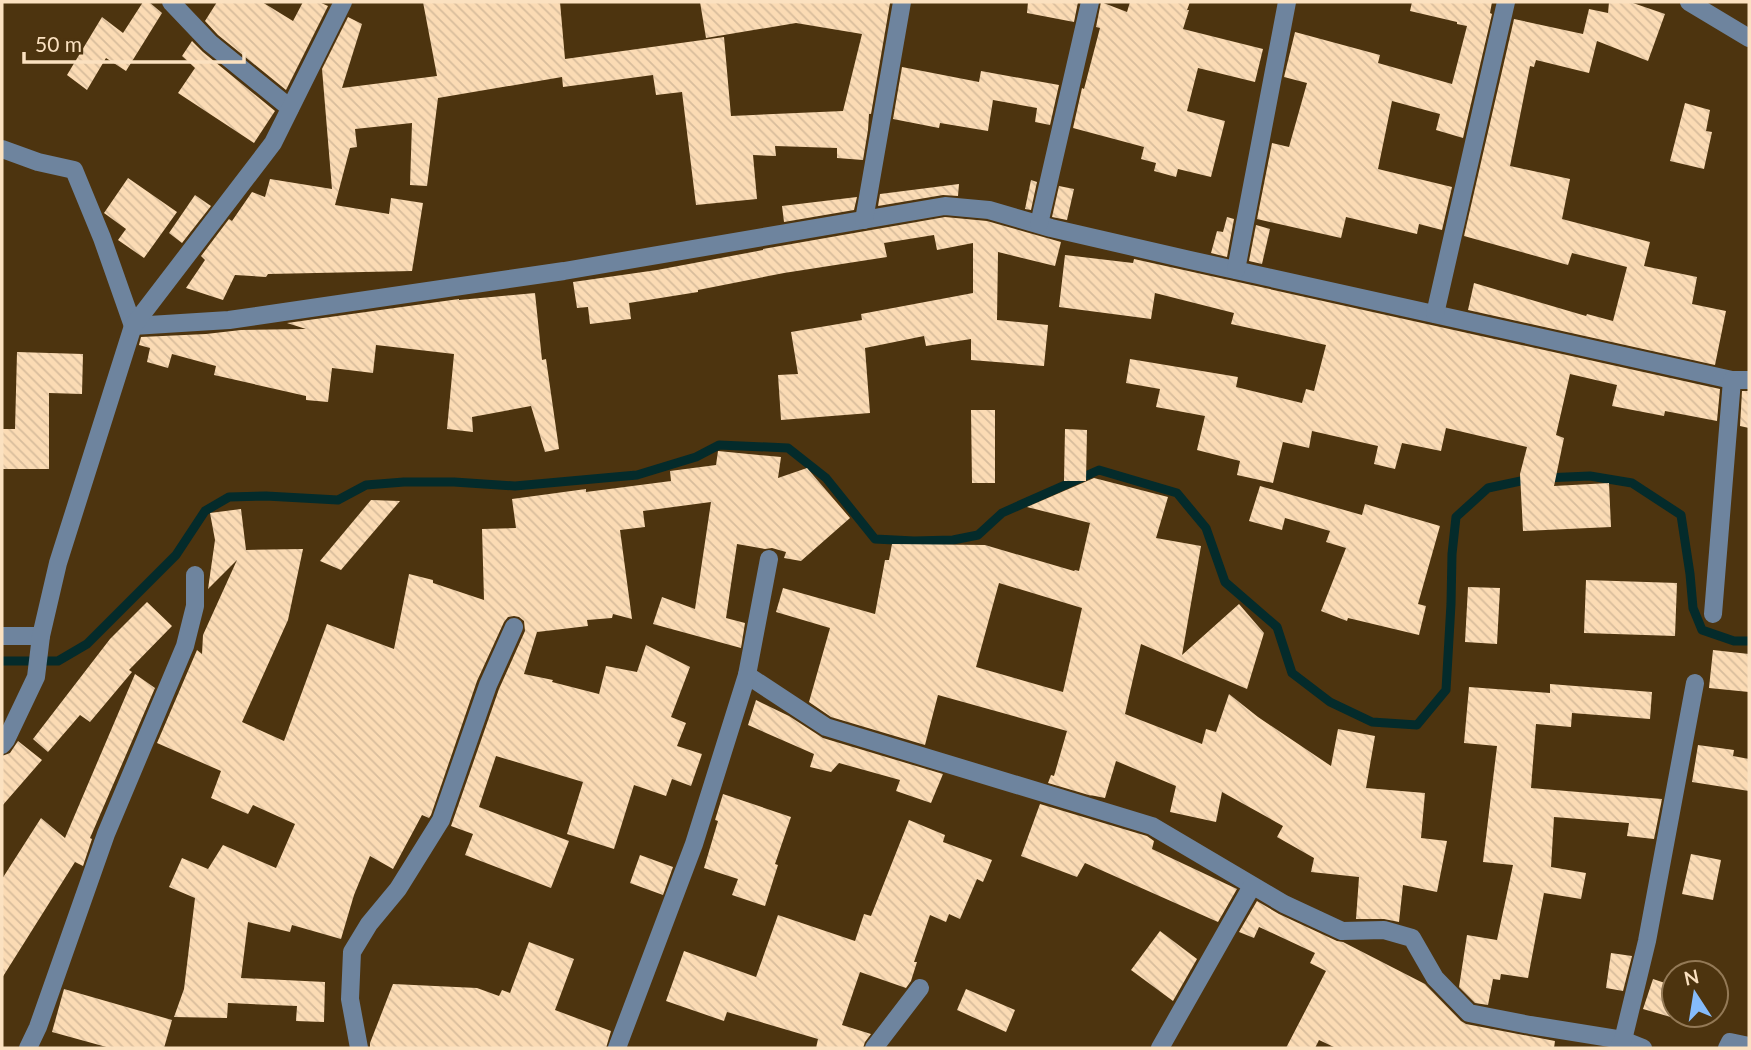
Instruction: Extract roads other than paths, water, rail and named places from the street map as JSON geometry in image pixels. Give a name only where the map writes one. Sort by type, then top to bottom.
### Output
[{"type":"street","points":[[171,2],[210,43],[290,108]]},
{"type":"street","points":[[2,745],[36,677],[40,642],[58,563],[132,326],[273,143],[343,2]]},
{"type":"street","points":[[863,220],[902,2]]},
{"type":"street","points":[[1039,224],[1090,2]]},
{"type":"street","points":[[1236,271],[1287,2]]},
{"type":"street","points":[[1434,314],[1506,2]]},
{"type":"street","points":[[1689,2],[1749,38]]},
{"type":"street","points":[[2,149],[38,162],[74,170],[102,238],[132,326]]},
{"type":"street","points":[[132,326],[229,320],[564,271],[945,206],[989,210],[1236,271],[1741,380],[1713,614]]},
{"type":"street","points":[[617,1048],[694,844],[747,675],[769,559]]},
{"type":"street","points":[[28,1048],[38,1027],[106,834],[185,646],[195,606],[195,575]]},
{"type":"street","points":[[359,1048],[351,999],[352,952],[369,924],[398,889],[441,820],[488,685],[514,627]]},
{"type":"street","points":[[2,636],[40,642]]},
{"type":"street","points":[[747,675],[826,727],[1152,826],[1284,904],[1342,931],[1384,930],[1412,938],[1435,978],[1469,1013],[1643,1048]]},
{"type":"street","points":[[1621,1044],[1647,942],[1695,683]]},
{"type":"street","points":[[1160,1048],[1252,886]]},
{"type":"street","points":[[874,1048],[920,988]]},
{"type":"street","points":[[1727,1048],[1730,1041],[1749,1046]]},
{"type":"waterway","points":[[2,661],[58,661],[87,644],[176,555],[205,511],[229,497],[338,500],[366,485],[404,482],[515,486],[637,475],[696,457],[719,445],[788,448],[826,478],[875,539],[953,540],[978,535],[1002,513],[1099,470],[1177,493],[1206,528],[1225,582],[1277,627],[1292,673],[1330,702],[1372,722],[1417,725],[1446,690],[1456,517],[1488,488],[1530,479]]},
{"type":"waterway","points":[[1544,478],[1590,476],[1632,483],[1681,515],[1693,608],[1702,630],[1734,641],[1749,641]]}]
